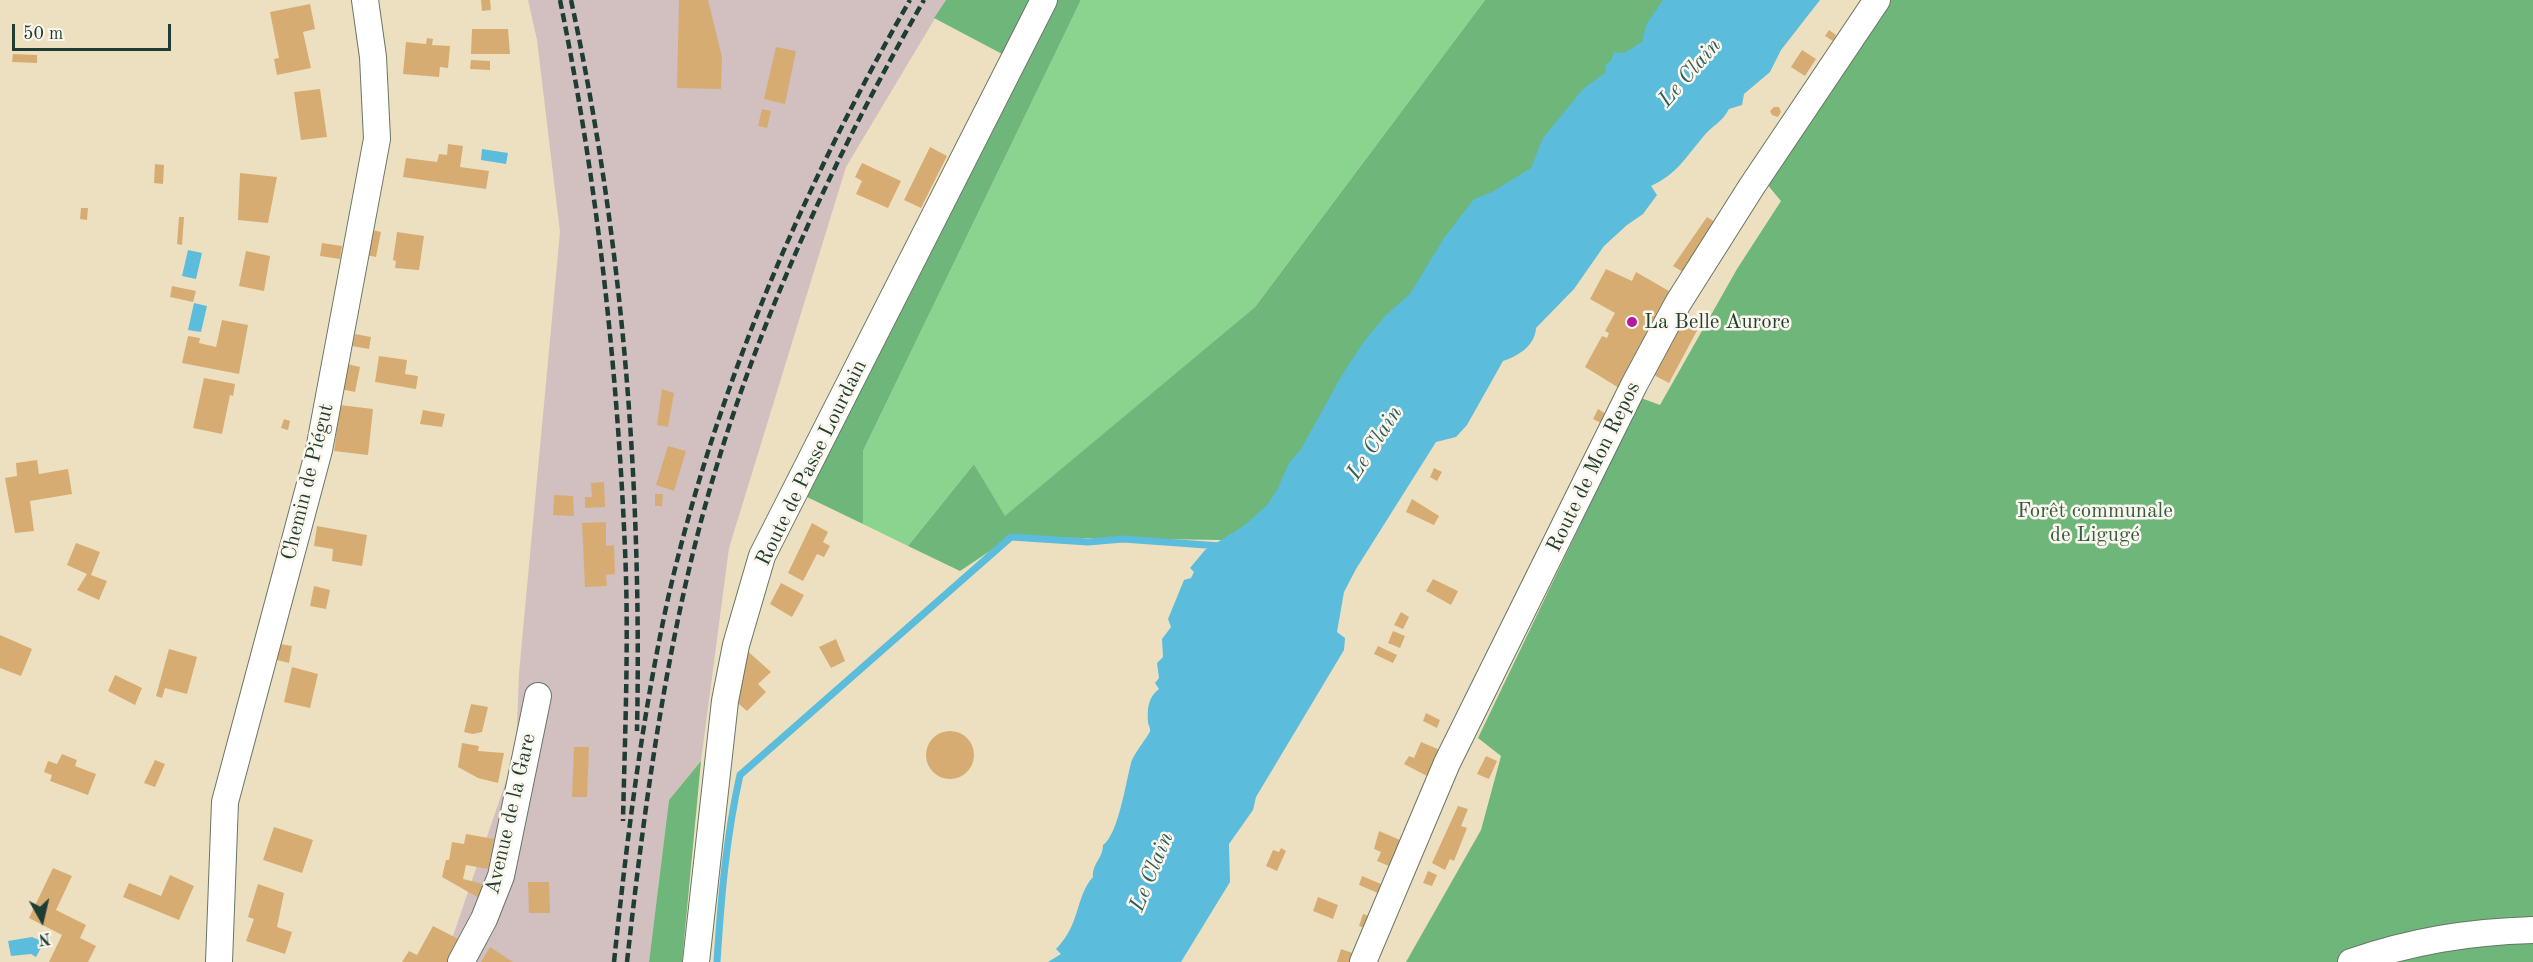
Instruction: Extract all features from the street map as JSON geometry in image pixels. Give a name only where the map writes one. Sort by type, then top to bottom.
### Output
[{"type":"street","name":"Chemin de Piégut","points":[[219,962],[225,802],[319,450],[377,140],[373,57],[365,0]]},
{"type":"street","name":"Route de Passe Lourdain","points":[[696,962],[725,701],[736,645],[762,556],[1044,0]]},
{"type":"street","name":"Route de Mon Repos","points":[[1363,962],[1447,763],[1634,385],[1678,303],[1752,186],[1877,0]]},
{"type":"street","name":"Avenue de la Gare","points":[[461,962],[484,919],[501,876],[538,696]]},
{"type":"street","points":[[2351,962],[2398,946],[2438,937],[2533,930]]},
{"type":"shaded area","points":[[528,0],[946,0],[846,167],[729,548],[701,761],[669,800],[649,962],[444,962],[516,752],[519,673],[560,232],[537,40]]},
{"type":"green space","points":[[946,0],[1031,0],[1004,55],[934,18]]},
{"type":"green space","points":[[1055,0],[1081,0],[863,451],[863,524],[805,496]]},
{"type":"green space","points":[[1081,0],[1485,0],[1255,307],[1005,517],[974,464],[908,546],[863,524],[863,451]]},
{"type":"green space","points":[[1485,0],[1705,0],[1288,543],[1011,537],[960,571],[908,546],[974,464],[1005,516],[1255,307]]},
{"type":"green space","name":"Forêt communale de Ligugé","points":[[1891,0],[2533,0],[2533,962],[1406,962],[1481,830],[1501,756],[1478,738],[1641,398],[1660,405],[1737,269],[1781,201],[1766,183]]},
{"type":"green space","points":[[701,761],[682,962],[649,962],[669,800]]},
{"type":"water","name":"Le Clain","points":[[1663,0],[1820,0],[1781,50],[1770,72],[1744,94],[1742,105],[1729,109],[1674,171],[1651,186],[1657,195],[1643,214],[1604,246],[1574,289],[1536,328],[1529,345],[1520,353],[1503,361],[1467,425],[1456,437],[1436,442],[1344,592],[1337,632],[1345,638],[1344,650],[1256,797],[1253,810],[1229,844],[1230,882],[1181,962],[1048,962],[1061,954],[1056,949],[1070,930],[1083,893],[1093,877],[1103,845],[1113,831],[1131,763],[1150,731],[1148,708],[1152,696],[1159,689],[1155,683],[1159,678],[1157,663],[1163,657],[1162,639],[1171,627],[1168,619],[1184,580],[1191,578],[1194,572],[1190,568],[1205,550],[1245,525],[1268,504],[1289,463],[1301,449],[1342,375],[1365,340],[1387,314],[1410,294],[1444,238],[1474,199],[1492,192],[1531,168],[1543,138],[1583,89],[1605,73],[1606,64],[1611,61],[1614,52],[1624,53],[1642,42],[1646,25]]},
{"type":"water","points":[[482,149],[508,153],[506,164],[481,160]]},
{"type":"water","points":[[188,250],[202,253],[196,279],[182,276]]},
{"type":"water","points":[[194,303],[207,306],[201,332],[188,330]]},
{"type":"water","points":[[32,937],[44,942],[36,957],[31,954],[11,956],[8,941]]},
{"type":"building","points":[[481,0],[490,0],[491,10],[482,11]]},
{"type":"building","points":[[679,0],[708,0],[722,57],[721,89],[677,88]]},
{"type":"building","points":[[310,4],[315,29],[303,32],[311,68],[277,75],[274,59],[279,58],[270,12]]},
{"type":"building","points":[[472,29],[508,29],[510,54],[471,54]]},
{"type":"building","points":[[1829,30],[1836,35],[1833,41],[1825,36]]},
{"type":"building","points":[[427,38],[433,39],[432,45],[450,46],[448,68],[440,67],[439,77],[403,74],[406,42],[426,44]]},
{"type":"building","points":[[776,47],[796,51],[785,104],[764,99]]},
{"type":"building","points":[[1802,50],[1816,59],[1805,76],[1791,67]]},
{"type":"building","points":[[13,54],[37,55],[37,63],[12,62]]},
{"type":"building","points":[[471,60],[490,61],[490,70],[470,69]]},
{"type":"building","points":[[320,89],[327,137],[301,140],[294,92]]},
{"type":"building","points":[[1774,107],[1779,107],[1781,112],[1778,117],[1772,115],[1770,111]]},
{"type":"building","points":[[762,109],[771,111],[767,128],[758,126]]},
{"type":"building","points":[[448,144],[463,146],[460,167],[489,171],[486,189],[403,177],[406,158],[437,162],[439,154],[447,155]]},
{"type":"building","points":[[930,147],[947,156],[921,208],[904,200]]},
{"type":"building","points":[[862,163],[901,181],[888,208],[856,194],[862,181],[855,177]]},
{"type":"building","points":[[155,164],[164,165],[163,184],[154,183]]},
{"type":"building","points":[[240,173],[277,177],[268,223],[238,220]]},
{"type":"building","points":[[81,208],[88,208],[87,220],[80,219]]},
{"type":"building","points":[[179,217],[184,217],[182,245],[177,244]]},
{"type":"building","points":[[1707,217],[1715,222],[1683,272],[1673,266]]},
{"type":"building","points":[[372,230],[381,232],[376,257],[366,255]]},
{"type":"building","points":[[397,232],[424,236],[419,270],[395,268],[396,261],[393,260]]},
{"type":"building","points":[[322,243],[342,246],[340,259],[320,256]]},
{"type":"building","points":[[246,251],[270,256],[264,291],[239,286]]},
{"type":"building","name":"La Belle Aurore","points":[[1606,269],[1632,281],[1636,272],[1669,291],[1619,388],[1585,367],[1602,336],[1607,338],[1609,333],[1605,331],[1615,313],[1590,299]]},
{"type":"building","points":[[172,286],[196,291],[193,302],[170,297]]},
{"type":"building","points":[[1683,316],[1700,325],[1669,383],[1652,374]]},
{"type":"building","points":[[222,320],[248,325],[239,374],[182,363],[188,336],[200,338],[199,343],[216,347]]},
{"type":"building","points":[[355,334],[371,337],[369,349],[352,346]]},
{"type":"building","points":[[379,356],[407,360],[405,374],[418,376],[416,389],[375,382]]},
{"type":"building","points":[[347,364],[360,367],[355,392],[341,389]]},
{"type":"building","points":[[204,378],[235,384],[233,396],[230,395],[222,434],[193,428]]},
{"type":"building","points":[[662,389],[674,393],[668,427],[657,425]]},
{"type":"building","points":[[340,405],[373,409],[368,455],[334,451]]},
{"type":"building","points":[[1598,409],[1606,414],[1601,423],[1593,419]]},
{"type":"building","points":[[423,410],[445,414],[442,427],[420,424]]},
{"type":"building","points":[[284,419],[290,421],[288,430],[281,428]]},
{"type":"building","points":[[668,446],[686,451],[674,491],[656,485]]},
{"type":"building","points":[[37,460],[39,474],[68,469],[72,494],[30,501],[34,531],[15,533],[5,478],[17,476],[16,463]]},
{"type":"building","points":[[1434,468],[1442,472],[1437,481],[1430,477]]},
{"type":"building","points":[[604,482],[605,507],[585,508],[585,497],[592,497],[591,483]]},
{"type":"building","points":[[655,494],[663,494],[662,506],[655,506]]},
{"type":"building","points":[[554,495],[573,496],[574,516],[553,515]]},
{"type":"building","points":[[1412,499],[1439,516],[1434,525],[1406,512]]},
{"type":"building","points":[[606,522],[606,546],[614,545],[615,574],[606,575],[607,586],[585,587],[582,523]]},
{"type":"building","points":[[812,523],[828,532],[823,542],[830,546],[824,557],[817,554],[803,581],[788,573]]},
{"type":"building","points":[[317,526],[367,535],[362,566],[332,561],[333,549],[314,546]]},
{"type":"building","points":[[76,543],[100,552],[91,575],[107,581],[99,600],[77,590],[87,574],[67,565]]},
{"type":"building","points":[[1433,579],[1458,591],[1451,605],[1426,591]]},
{"type":"building","points":[[781,583],[804,595],[792,617],[770,604]]},
{"type":"building","points":[[314,586],[330,590],[326,609],[310,606]]},
{"type":"building","points":[[1401,612],[1409,617],[1403,629],[1394,625]]},
{"type":"building","points":[[1393,631],[1405,636],[1400,648],[1388,643]]},
{"type":"building","points":[[0,635],[32,649],[21,676],[0,668]]},
{"type":"building","points":[[836,639],[845,661],[831,668],[819,647]]},
{"type":"building","points":[[280,644],[292,646],[289,663],[277,660]]},
{"type":"building","points":[[1378,646],[1397,655],[1393,663],[1374,654]]},
{"type":"building","points":[[744,648],[771,672],[758,684],[766,692],[747,711],[733,699]]},
{"type":"building","points":[[169,649],[197,657],[187,694],[165,688],[162,698],[156,696]]},
{"type":"building","points":[[292,667],[318,674],[310,708],[284,702]]},
{"type":"building","points":[[115,675],[142,688],[135,705],[108,691]]},
{"type":"building","points":[[471,704],[488,707],[482,732],[473,734],[464,732]]},
{"type":"building","points":[[1426,713],[1440,720],[1437,728],[1423,721]]},
{"type":"building","points":[[950,731],[967,738],[974,755],[967,772],[950,779],[933,772],[926,755],[933,738]]},
{"type":"building","points":[[1421,742],[1440,750],[1429,777],[1404,764],[1409,756],[1414,758]]},
{"type":"building","points":[[462,743],[479,746],[478,751],[504,753],[498,783],[478,778],[458,767]]},
{"type":"building","points":[[574,747],[589,747],[587,797],[572,797]]},
{"type":"building","points":[[62,754],[77,760],[75,766],[96,774],[88,795],[50,781],[52,775],[44,772],[48,761],[57,764]]},
{"type":"building","points":[[1486,756],[1497,761],[1489,779],[1477,774]]},
{"type":"building","points":[[155,760],[165,764],[155,787],[144,783]]},
{"type":"building","points":[[1458,806],[1468,809],[1461,826],[1467,828],[1454,861],[1450,859],[1445,870],[1432,863]]},
{"type":"building","points":[[274,827],[313,840],[302,873],[263,860]]},
{"type":"building","points":[[1379,831],[1400,840],[1389,866],[1377,861],[1381,852],[1374,849]]},
{"type":"building","points":[[466,834],[494,839],[488,869],[466,865],[463,879],[483,884],[479,898],[442,877],[446,860],[449,860],[452,842],[464,844]]},
{"type":"building","points":[[1281,848],[1286,851],[1277,871],[1266,866],[1273,850],[1279,852]]},
{"type":"building","points":[[53,868],[72,876],[56,910],[86,925],[80,938],[96,946],[88,962],[49,962],[62,935],[29,918]]},
{"type":"building","points":[[1428,871],[1437,875],[1432,886],[1423,883]]},
{"type":"building","points":[[170,875],[194,886],[179,920],[123,897],[129,883],[161,896]]},
{"type":"building","points":[[1362,876],[1381,884],[1378,893],[1359,885]]},
{"type":"building","points":[[528,882],[549,882],[550,913],[529,913]]},
{"type":"building","points":[[258,884],[284,893],[277,927],[292,932],[285,954],[246,941],[254,919],[248,917]]},
{"type":"building","points":[[1318,897],[1338,905],[1333,919],[1313,911]]},
{"type":"building","points":[[1363,914],[1369,916],[1365,928],[1359,926]]},
{"type":"building","points":[[433,926],[460,940],[448,962],[402,962],[409,951],[417,955]]},
{"type":"building","points":[[490,947],[513,962],[481,962]]},
{"type":"building","points":[[1341,949],[1355,954],[1352,962],[1337,962]]},
{"type":"waterway","points":[[717,962],[725,868],[740,775],[1011,537],[1088,542],[1123,539],[1220,546]]},
{"type":"railway","points":[[560,0],[595,204],[617,411],[627,617],[623,821]]},
{"type":"railway","points":[[571,0],[604,181],[625,364],[636,547],[637,731]]},
{"type":"railway","points":[[614,962],[636,777],[659,640],[689,516],[712,439],[738,363],[800,214],[871,70],[910,0]]},
{"type":"railway","points":[[627,962],[648,791],[677,622],[704,510],[724,443],[746,377],[798,248],[858,122],[924,0]]},
{"type":"place","name":"La Belle Aurore","points":[[1632,322]]}]
